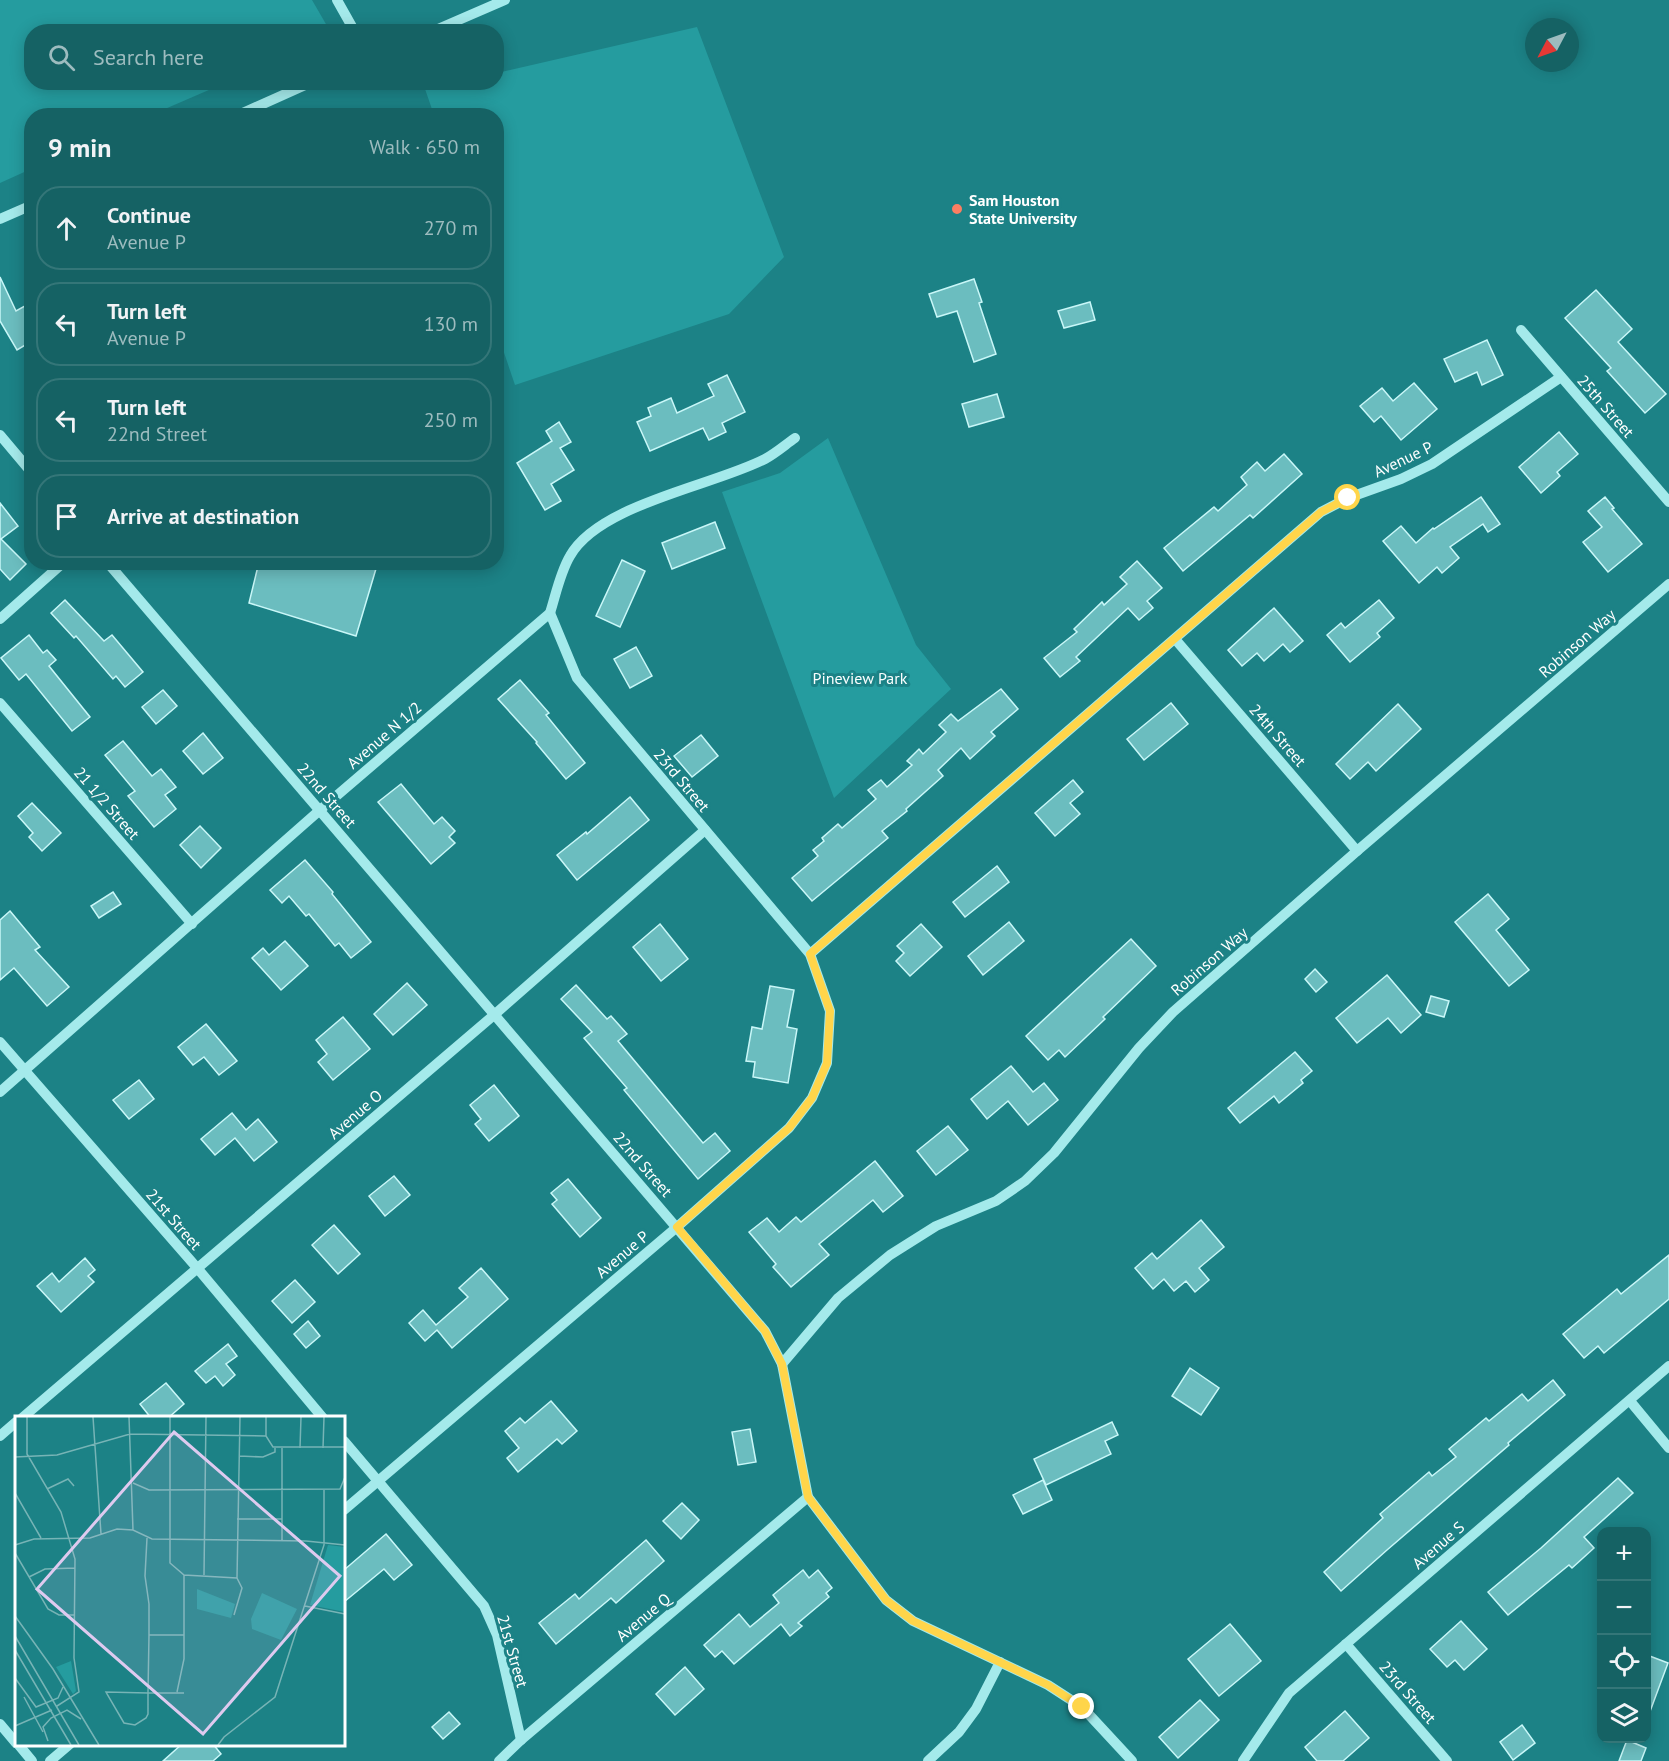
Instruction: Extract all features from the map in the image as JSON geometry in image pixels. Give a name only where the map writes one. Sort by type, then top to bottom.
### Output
[{"type":"street","points":[[337,0],[350,24]]},
{"type":"street","points":[[450,24],[505,0]]},
{"type":"street","points":[[254,108],[294,90]]},
{"type":"street","points":[[0,219],[24,208]]},
{"type":"street","name":"25th Street","points":[[1521,330],[1669,502]]},
{"type":"street","name":"Avenue P","points":[[345,1509],[677,1227],[789,1128],[812,1098],[827,1063],[830,1011],[810,954],[1321,512],[1348,498],[1401,479],[1432,464],[1561,377]]},
{"type":"street","points":[[0,435],[24,464]]},
{"type":"street","points":[[550,613],[570,555],[590,534],[614,517],[765,459],[795,438]]},
{"type":"street","points":[[0,619],[55,570]]},
{"type":"street","name":"22nd Street","points":[[114,570],[765,1331],[782,1364],[808,1497],[886,1600],[913,1621],[1048,1685],[1082,1707],[1132,1761]]},
{"type":"street","name":"Robinson Way","points":[[782,1364],[838,1298],[890,1255],[936,1226],[996,1200],[1025,1181],[1054,1154],[1139,1048],[1173,1012],[1669,584]]},
{"type":"street","name":"Avenue N 1/2","points":[[0,1092],[320,810],[550,613]]},
{"type":"street","name":"23rd Street","points":[[550,613],[577,678],[810,954]]},
{"type":"street","name":"24th Street","points":[[1175,639],[1357,851]]},
{"type":"street","name":"21 1/2 Street","points":[[0,703],[192,924]]},
{"type":"street","name":"Avenue O","points":[[24,1416],[494,1015],[705,830]]},
{"type":"street","name":"21st Street","points":[[0,1042],[198,1269],[321,1416]]},
{"type":"street","name":"Avenue S","points":[[1242,1761],[1289,1693],[1669,1366]]},
{"type":"street","points":[[1630,1401],[1669,1448]]},
{"type":"street","points":[[0,1436],[15,1423]]},
{"type":"street","name":"21st Street","points":[[345,1443],[484,1606],[496,1635],[520,1740]]},
{"type":"street","name":"Avenue Q","points":[[499,1761],[520,1740],[808,1497]]},
{"type":"street","name":"23rd Street","points":[[1346,1644],[1448,1761]]},
{"type":"street","points":[[928,1761],[959,1732],[976,1709],[1000,1662]]},
{"type":"street","points":[[0,1724],[15,1742]]},
{"type":"street","points":[[19,1746],[32,1761]]},
{"type":"street","points":[[50,1761],[68,1746]]},
{"type":"green space","points":[[0,0],[312,0],[326,24],[24,24],[24,90],[209,90],[167,108],[24,108],[24,172],[0,183]]},
{"type":"green space","points":[[697,27],[784,257],[729,314],[515,385],[504,353],[504,108],[432,108],[425,90],[504,90],[504,71]]},
{"type":"green space","name":"Pineview Park","points":[[828,438],[916,645],[951,689],[834,798],[722,492],[780,473]]},
{"type":"building","points":[[0,277],[16,311],[24,306],[24,346],[17,350],[0,321]]},
{"type":"building","points":[[974,279],[982,302],[979,303],[996,354],[974,362],[957,311],[937,317],[929,294]]},
{"type":"building","points":[[1596,290],[1632,329],[1618,342],[1666,394],[1645,413],[1607,371],[1611,368],[1565,318]]},
{"type":"building","points":[[1090,302],[1095,320],[1064,328],[1058,311]]},
{"type":"building","points":[[1487,340],[1503,375],[1482,385],[1477,372],[1455,382],[1444,359]]},
{"type":"building","points":[[727,375],[745,412],[722,423],[726,432],[709,440],[703,428],[650,451],[637,422],[651,416],[648,408],[671,398],[677,413],[714,396],[708,384]]},
{"type":"building","points":[[1414,383],[1437,409],[1401,440],[1381,416],[1374,422],[1360,406],[1382,388],[1393,401]]},
{"type":"building","points":[[997,394],[1004,417],[969,427],[962,404]]},
{"type":"building","points":[[559,422],[571,442],[560,448],[574,470],[551,484],[561,501],[545,510],[517,463],[552,441],[546,431]]},
{"type":"building","points":[[1559,432],[1578,454],[1557,472],[1560,476],[1541,493],[1519,467]]},
{"type":"building","points":[[1284,454],[1302,474],[1253,518],[1250,515],[1183,571],[1164,548],[1214,507],[1218,511],[1247,485],[1241,477],[1257,462],[1265,471]]},
{"type":"building","points":[[1481,497],[1500,524],[1488,532],[1483,524],[1450,547],[1459,558],[1442,573],[1437,567],[1419,583],[1383,541],[1401,526],[1416,543],[1433,528]]},
{"type":"building","points":[[1605,497],[1614,508],[1612,509],[1642,544],[1608,572],[1583,542],[1602,527],[1588,511]]},
{"type":"building","points":[[0,503],[18,526],[1,539],[24,562],[24,566],[10,580],[0,569]]},
{"type":"building","points":[[715,522],[725,548],[672,569],[662,543]]},
{"type":"building","points":[[622,560],[645,571],[620,627],[596,616]]},
{"type":"building","points":[[1137,561],[1162,588],[1147,601],[1153,608],[1139,620],[1128,608],[1076,657],[1080,661],[1060,677],[1044,658],[1077,632],[1074,629],[1102,602],[1104,605],[1127,584],[1120,577]]},
{"type":"building","points":[[257,570],[376,570],[356,636],[249,603]]},
{"type":"building","points":[[65,600],[104,641],[112,635],[143,672],[125,687],[116,676],[113,679],[76,636],[74,638],[51,613]]},
{"type":"building","points":[[1379,600],[1394,618],[1377,633],[1380,637],[1350,662],[1327,635],[1341,623],[1345,628]]},
{"type":"building","points":[[1274,608],[1303,641],[1290,652],[1283,644],[1264,661],[1257,653],[1242,666],[1228,650]]},
{"type":"building","points":[[29,635],[43,653],[47,650],[56,660],[49,666],[90,717],[72,731],[26,674],[19,680],[1,658]]},
{"type":"building","points":[[636,647],[652,676],[630,688],[614,659]]},
{"type":"building","points":[[520,680],[549,713],[546,715],[585,763],[566,779],[537,742],[498,699]]},
{"type":"building","points":[[1001,689],[1018,709],[991,732],[995,736],[970,759],[961,748],[938,770],[943,776],[906,809],[907,811],[882,831],[888,838],[812,901],[792,878],[818,856],[813,850],[824,841],[822,838],[838,824],[842,828],[876,799],[868,790],[881,780],[887,787],[912,765],[907,761],[919,749],[923,754],[946,732],[939,725],[951,714],[958,721]]},
{"type":"building","points":[[163,690],[177,706],[156,724],[142,707]]},
{"type":"building","points":[[1171,703],[1188,724],[1144,760],[1127,739]]},
{"type":"building","points":[[1398,704],[1421,729],[1376,771],[1368,762],[1350,779],[1336,764]]},
{"type":"building","points":[[203,733],[223,758],[203,774],[183,751]]},
{"type":"building","points":[[701,735],[718,756],[692,777],[674,756]]},
{"type":"building","points":[[123,741],[152,776],[161,769],[176,787],[165,795],[176,809],[154,827],[128,796],[135,791],[105,755]]},
{"type":"building","points":[[1073,780],[1083,792],[1070,803],[1080,814],[1055,836],[1035,813]]},
{"type":"building","points":[[401,784],[434,824],[442,817],[455,831],[449,837],[455,843],[431,864],[378,802]]},
{"type":"building","points":[[630,797],[649,820],[577,880],[557,855],[586,832],[587,834]]},
{"type":"building","points":[[32,803],[61,833],[42,851],[29,837],[33,833],[18,816]]},
{"type":"building","points":[[200,826],[221,848],[201,868],[180,845]]},
{"type":"building","points":[[305,860],[371,942],[351,958],[339,943],[335,946],[309,914],[306,916],[289,896],[282,903],[270,890]]},
{"type":"building","points":[[997,866],[1009,882],[965,917],[953,902]]},
{"type":"building","points":[[113,892],[121,904],[99,918],[91,906]]},
{"type":"building","points":[[1488,894],[1509,919],[1496,930],[1529,970],[1509,986],[1455,922]]},
{"type":"building","points":[[10,911],[40,947],[35,950],[69,987],[47,1006],[14,968],[0,980],[0,920]]},
{"type":"building","points":[[1009,922],[1024,941],[983,975],[968,956]]},
{"type":"building","points":[[660,924],[688,959],[661,981],[633,947]]},
{"type":"building","points":[[921,924],[942,947],[910,976],[896,961],[904,953],[897,946]]},
{"type":"building","points":[[1131,939],[1156,966],[1065,1057],[1059,1050],[1048,1060],[1026,1036]]},
{"type":"building","points":[[285,941],[308,966],[281,990],[252,958],[263,948],[269,955]]},
{"type":"building","points":[[1315,969],[1327,982],[1316,992],[1305,979]]},
{"type":"building","points":[[1387,975],[1421,1015],[1401,1033],[1388,1018],[1357,1043],[1336,1018]]},
{"type":"building","points":[[407,983],[427,1005],[393,1035],[374,1014]]},
{"type":"building","points":[[576,985],[607,1019],[611,1016],[627,1034],[618,1041],[703,1143],[715,1133],[730,1151],[698,1179],[624,1090],[627,1088],[584,1038],[592,1032],[561,999]]},
{"type":"building","points":[[770,986],[794,990],[787,1027],[797,1029],[788,1083],[753,1077],[755,1062],[746,1061],[752,1027],[762,1029]]},
{"type":"building","points":[[1431,996],[1449,1001],[1444,1017],[1426,1012]]},
{"type":"building","points":[[343,1017],[370,1049],[333,1080],[318,1062],[327,1054],[316,1040]]},
{"type":"building","points":[[206,1024],[237,1061],[219,1075],[204,1057],[193,1065],[178,1047]]},
{"type":"building","points":[[1295,1052],[1312,1071],[1301,1080],[1303,1083],[1279,1103],[1274,1096],[1240,1123],[1228,1108]]},
{"type":"building","points":[[1011,1066],[1033,1092],[1044,1083],[1058,1100],[1028,1125],[1008,1101],[987,1119],[971,1099]]},
{"type":"building","points":[[139,1080],[154,1099],[129,1119],[113,1100]]},
{"type":"building","points":[[494,1085],[519,1116],[489,1141],[475,1124],[481,1119],[470,1105]]},
{"type":"building","points":[[232,1113],[246,1130],[258,1119],[277,1142],[254,1161],[235,1138],[215,1155],[201,1139]]},
{"type":"building","points":[[948,1126],[968,1150],[936,1175],[917,1151]]},
{"type":"building","points":[[875,1161],[903,1196],[883,1212],[873,1200],[819,1244],[829,1255],[791,1287],[773,1267],[776,1264],[749,1232],[767,1218],[779,1232],[796,1217],[801,1222]]},
{"type":"building","points":[[394,1176],[410,1195],[385,1216],[369,1196]]},
{"type":"building","points":[[568,1179],[601,1218],[580,1237],[552,1204],[557,1200],[551,1193]]},
{"type":"building","points":[[1201,1220],[1224,1247],[1199,1268],[1209,1280],[1195,1292],[1186,1281],[1174,1291],[1164,1279],[1153,1289],[1135,1268],[1152,1253],[1157,1259]]},
{"type":"building","points":[[334,1225],[360,1254],[338,1274],[312,1245]]},
{"type":"building","points":[[1669,1255],[1669,1299],[1604,1353],[1598,1346],[1584,1358],[1563,1334],[1617,1289],[1621,1294]]},
{"type":"building","points":[[85,1258],[95,1270],[88,1276],[94,1282],[61,1312],[37,1286],[52,1273],[59,1282]]},
{"type":"building","points":[[481,1268],[508,1299],[452,1348],[437,1330],[425,1341],[409,1323],[423,1310],[436,1325],[468,1297],[459,1288]]},
{"type":"building","points":[[295,1280],[315,1302],[292,1323],[272,1301]]},
{"type":"building","points":[[308,1321],[320,1336],[306,1348],[294,1334]]},
{"type":"building","points":[[228,1344],[237,1356],[226,1364],[235,1375],[223,1386],[215,1376],[206,1383],[195,1371]]},
{"type":"building","points":[[1190,1368],[1219,1388],[1201,1415],[1172,1396]]},
{"type":"building","points":[[1553,1380],[1565,1395],[1341,1591],[1324,1572],[1383,1518],[1380,1514],[1429,1472],[1432,1476],[1456,1457],[1449,1449],[1486,1418],[1489,1421],[1522,1394],[1528,1401]]},
{"type":"building","points":[[166,1383],[184,1404],[170,1416],[149,1416],[140,1404]]},
{"type":"building","points":[[551,1401],[577,1431],[562,1444],[557,1439],[518,1472],[507,1458],[519,1448],[505,1431],[520,1418],[525,1423]]},
{"type":"building","points":[[1112,1422],[1118,1435],[1105,1441],[1111,1454],[1046,1485],[1034,1459]]},
{"type":"building","points":[[750,1429],[756,1462],[738,1465],[732,1432]]},
{"type":"building","points":[[1618,1478],[1633,1493],[1584,1537],[1594,1548],[1572,1568],[1569,1565],[1508,1615],[1488,1592],[1541,1548]]},
{"type":"building","points":[[1043,1480],[1052,1500],[1023,1514],[1013,1495]]},
{"type":"building","points":[[682,1503],[699,1520],[681,1539],[663,1521]]},
{"type":"building","points":[[386,1534],[412,1565],[394,1580],[384,1569],[345,1601],[345,1569]]},
{"type":"building","points":[[646,1540],[664,1561],[616,1603],[611,1598],[556,1644],[539,1623],[575,1594],[579,1599]]},
{"type":"building","points":[[803,1570],[809,1578],[818,1570],[832,1588],[826,1593],[829,1597],[798,1623],[802,1626],[790,1636],[781,1624],[734,1664],[722,1651],[715,1657],[704,1645],[739,1614],[750,1627],[779,1603],[773,1595]]},
{"type":"building","points":[[1461,1621],[1487,1649],[1464,1670],[1455,1660],[1447,1667],[1430,1649]]},
{"type":"building","points":[[1230,1624],[1261,1661],[1219,1696],[1188,1659]]},
{"type":"building","points":[[1651,1657],[1668,1663],[1651,1709]]},
{"type":"building","points":[[685,1667],[704,1689],[675,1715],[656,1694]]},
{"type":"building","points":[[1200,1700],[1219,1720],[1178,1758],[1159,1737]]},
{"type":"building","points":[[1345,1711],[1369,1738],[1343,1761],[1317,1761],[1305,1747]]},
{"type":"building","points":[[449,1712],[460,1724],[443,1739],[432,1727]]},
{"type":"building","points":[[1522,1725],[1535,1743],[1513,1760],[1500,1742]]},
{"type":"building","points":[[1626,1743],[1634,1743],[1646,1748],[1641,1761],[1619,1761]]},
{"type":"building","points":[[180,1746],[215,1746],[221,1754],[213,1761],[163,1761]]},
{"type":"place","name":"Sam Houston State University","points":[[957,209]]},
{"type":"route","points":[[1082,1707],[1048,1685],[913,1621],[886,1600],[808,1497],[782,1364],[765,1331],[677,1227],[789,1128],[812,1098],[827,1063],[830,1011],[810,954],[1321,512],[1348,498]]}]
